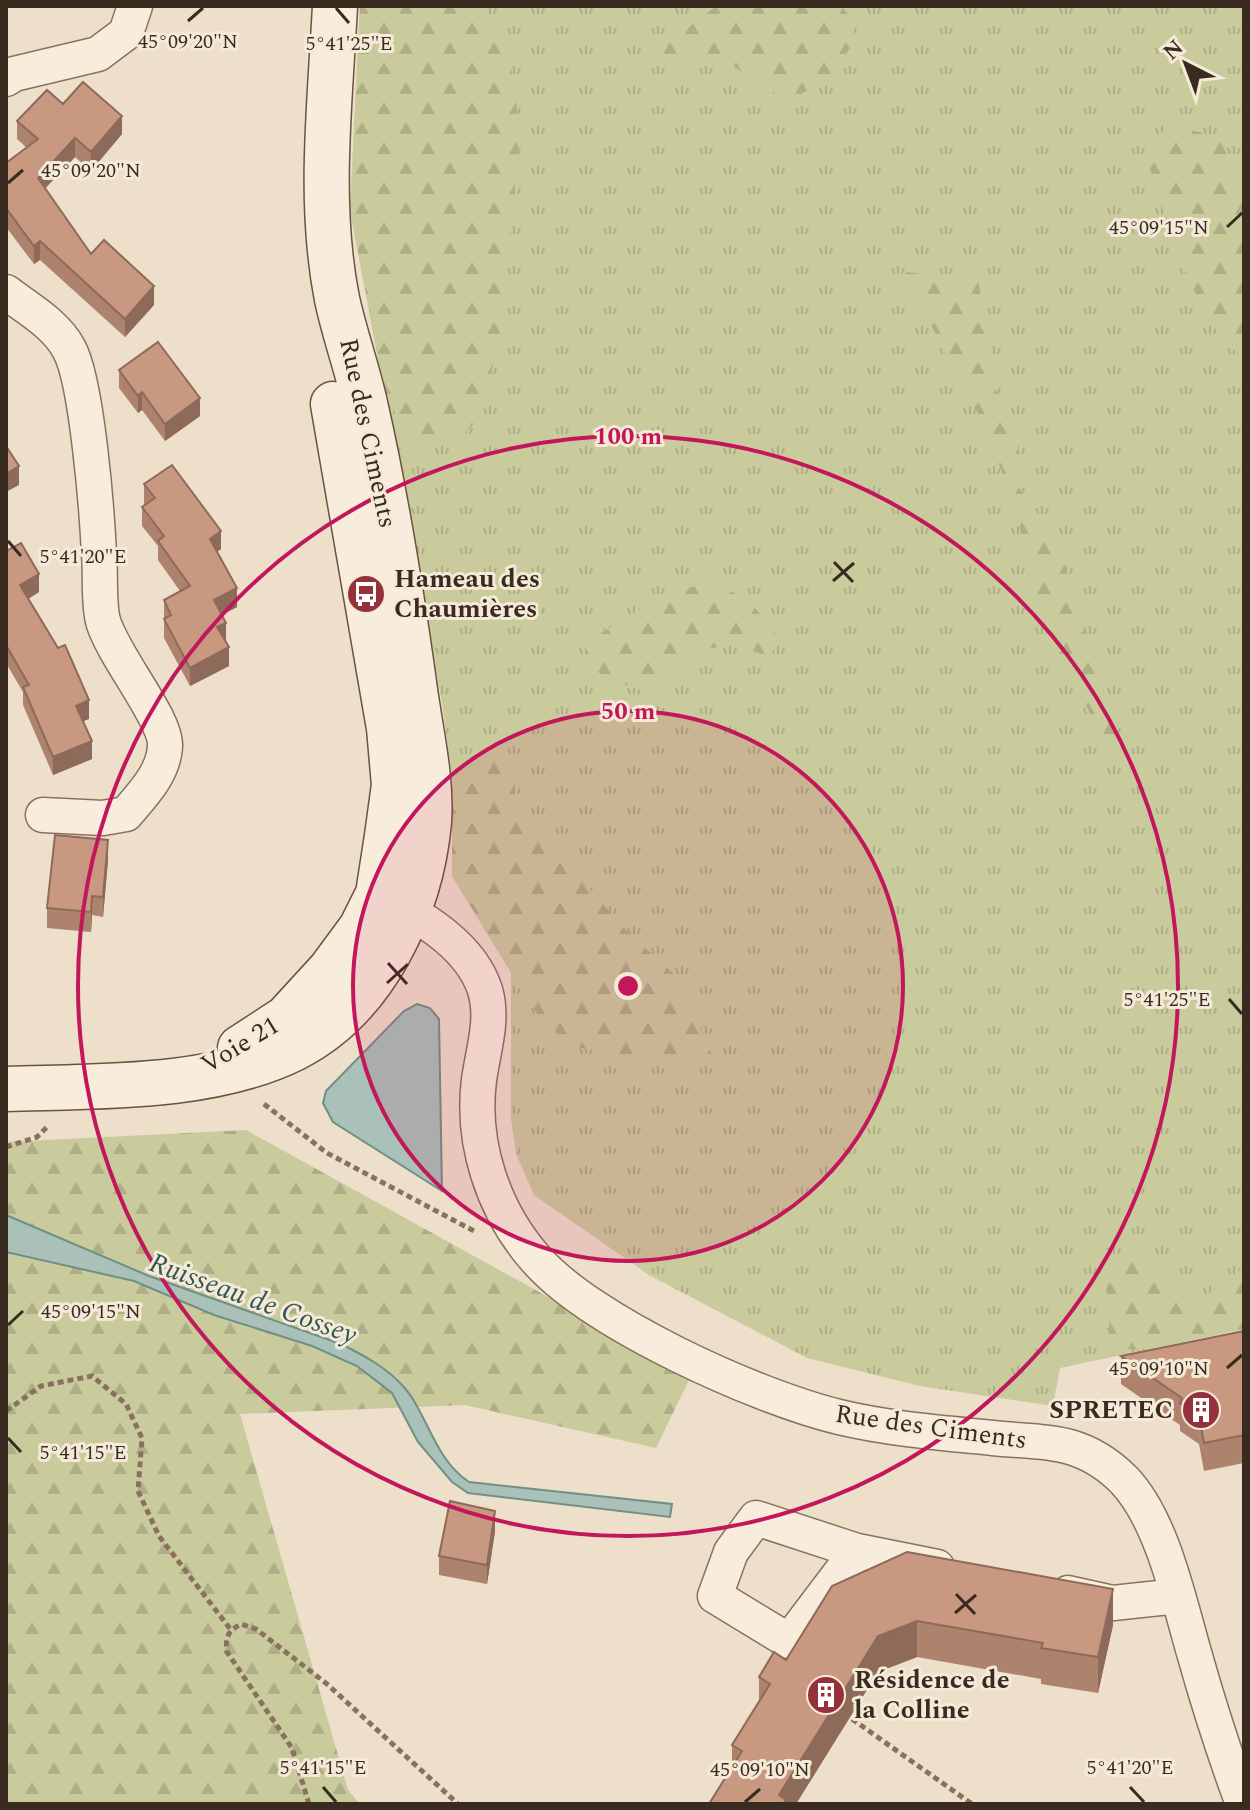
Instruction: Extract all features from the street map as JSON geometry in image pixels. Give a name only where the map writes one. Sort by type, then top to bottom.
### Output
[{"type":"main road","name":"Rue des Ciments","points":[[308,6],[299,200],[301,237],[309,302],[343,445],[389,728],[394,785],[394,902]]},
{"type":"main road","name":"Rue des Ciments","points":[[335,6],[327,142],[329,237],[337,298],[382,483],[427,775],[429,820],[422,873],[394,902]]},
{"type":"main road","name":"Voie 21","points":[[6,1089],[156,1082],[189,1076],[286,1018],[330,970],[361,928],[394,902]]},
{"type":"street","points":[[6,79],[14,74],[98,54],[126,33],[135,6]]},
{"type":"street","points":[[6,292],[53,327],[70,350],[83,408],[99,541],[103,620],[122,665],[160,725],[166,744],[152,782],[126,814],[103,818],[43,815]]},
{"type":"street","name":"Rue des Ciments","points":[[394,902],[457,945],[485,989],[490,1020],[479,1084],[484,1157],[493,1191],[535,1258],[569,1288],[621,1322],[753,1389],[839,1417],[940,1433],[1071,1447],[1100,1460],[1124,1481],[1146,1509],[1178,1596],[1243,1804]]},
{"type":"street","points":[[857,1551],[967,1573]]},
{"type":"street","points":[[1029,1586],[1113,1603],[1178,1596]]},
{"type":"path","points":[[255,1095],[291,1128],[327,1153],[486,1238],[535,1258]]},
{"type":"path","points":[[6,1411],[41,1386],[92,1376],[126,1404],[142,1438],[138,1491],[159,1536],[231,1630]]},
{"type":"path","points":[[309,1804],[292,1748],[227,1652],[226,1639],[231,1630],[241,1624],[256,1629],[279,1645],[375,1724],[458,1804]]},
{"type":"path","points":[[852,1719],[972,1804]]},
{"type":"green space","points":[[360,6],[1244,6],[1244,1329],[1060,1368],[1053,1406],[920,1386],[807,1358],[649,1275],[534,1195],[516,1154],[511,1119],[511,973],[452,876],[452,780],[443,709],[350,210]]},
{"type":"green space","points":[[360,6],[483,6],[507,39],[520,130],[501,328],[483,413],[458,442],[412,437],[387,401],[350,210]]},
{"type":"green space","points":[[716,6],[841,6],[851,17],[856,40],[829,77],[788,102],[724,60],[656,53]]},
{"type":"green space","points":[[1169,123],[1222,139],[1244,194],[1244,356],[1228,345],[1197,297],[1160,202],[1146,155]]},
{"type":"green space","points":[[903,272],[978,279],[1002,426],[1018,447],[1019,488],[1059,542],[1072,596],[1114,724],[1115,740],[1106,744],[1034,605],[1017,511],[984,425]]},
{"type":"green space","points":[[698,585],[737,594],[754,607],[779,639],[770,656],[728,645],[698,651],[678,675],[644,691],[606,679],[587,662],[585,643],[658,598]]},
{"type":"green space","points":[[501,742],[523,828],[570,867],[625,929],[677,977],[712,1055],[669,1063],[576,1047],[540,1019],[452,876],[452,779]]},
{"type":"green space","points":[[246,1130],[691,1376],[656,1448],[465,1405],[240,1414],[348,1790],[360,1804],[6,1804],[6,1142]]},
{"type":"green space","points":[[1145,1254],[1183,1305],[1211,1292],[1244,1267],[1244,1329],[1138,1350],[1111,1347],[1105,1273]]},
{"type":"shaded area","points":[[417,1004],[430,1008],[439,1019],[442,1191],[333,1122],[323,1103],[326,1091],[404,1011]]},
{"type":"shaded area","points":[[6,1215],[149,1276],[341,1344],[366,1357],[403,1386],[447,1461],[469,1482],[672,1504],[670,1517],[468,1493],[452,1482],[418,1442],[392,1393],[357,1366],[312,1346],[214,1315],[134,1281],[6,1252]]},
{"type":"building","points":[[83,82],[122,116],[91,152],[75,138],[38,178],[91,254],[104,240],[154,286],[125,319],[40,241],[34,246],[6,208],[6,163],[38,139],[17,121],[47,90],[63,104]]},
{"type":"building","points":[[158,342],[200,398],[165,424],[142,392],[138,396],[119,370]]},
{"type":"building","points":[[6,446],[19,466],[6,474]]},
{"type":"building","points":[[172,465],[221,531],[210,539],[237,588],[214,600],[226,623],[217,627],[229,647],[190,668],[164,619],[171,615],[164,600],[190,586],[158,541],[164,536],[142,507],[155,498],[144,484]]},
{"type":"building","points":[[21,543],[39,574],[20,585],[58,648],[65,645],[89,700],[76,706],[92,741],[53,757],[23,687],[29,685],[6,645],[6,551]]},
{"type":"building","points":[[55,835],[108,840],[103,897],[92,896],[91,912],[47,908]]},
{"type":"building","points":[[1244,1331],[1244,1435],[1204,1443],[1199,1415],[1180,1403],[1182,1398],[1121,1356]]},
{"type":"building","points":[[450,1501],[495,1511],[487,1565],[439,1556]]},
{"type":"building","points":[[907,1552],[1113,1589],[1098,1657],[1041,1648],[1043,1643],[917,1621],[878,1636],[779,1795],[786,1800],[783,1804],[709,1804],[742,1751],[732,1745],[770,1684],[759,1677],[774,1652],[786,1660],[832,1586]]},
{"type":"place","name":"Hameau des Chaumières","points":[[366,594]]},
{"type":"place","name":"SPRETEC","points":[[1201,1410]]},
{"type":"place","name":"Résidence de la Colline","points":[[826,1695]]},
{"type":"water label","name":"Ruisseau de Cossey","points":[[253,1299]]}]
